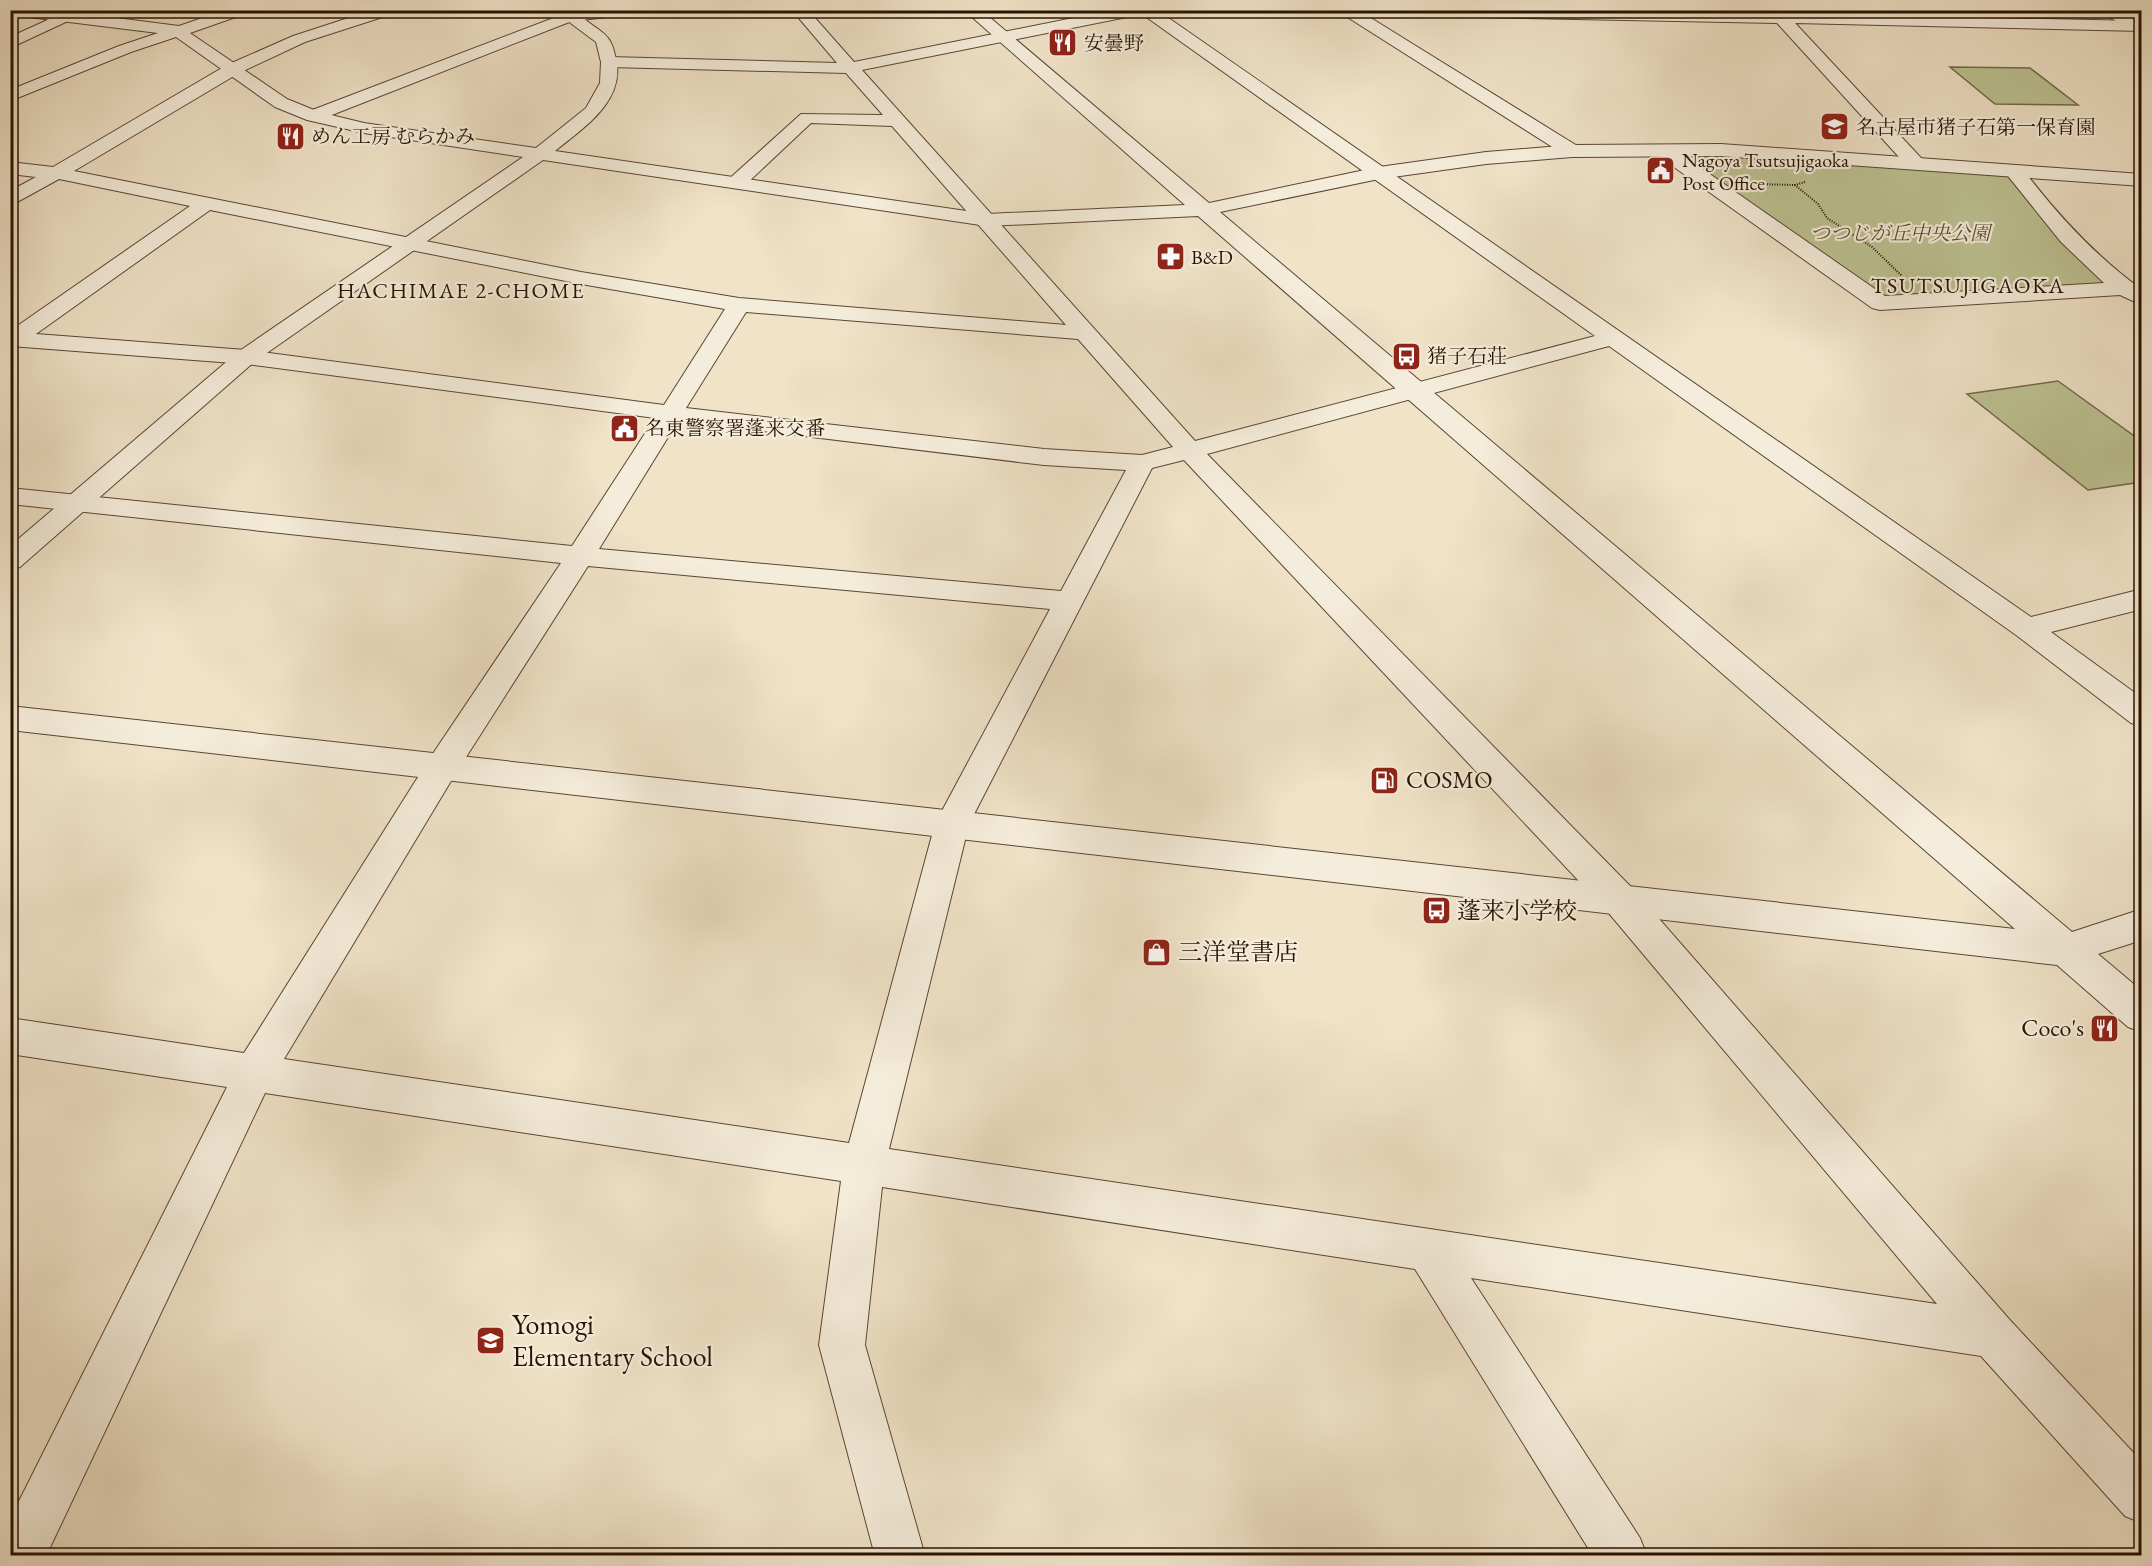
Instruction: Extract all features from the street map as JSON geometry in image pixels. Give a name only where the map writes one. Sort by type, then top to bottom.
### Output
[{"type":"street","points":[[12,10],[176,30],[280,103],[313,116],[364,128],[987,220],[1203,210],[1379,173],[1486,158],[1572,151],[1721,150],[2142,180]]},
{"type":"street","points":[[10,96],[70,70],[176,30],[242,10]]},
{"type":"street","points":[[10,201],[233,69],[299,39],[390,10]]},
{"type":"street","points":[[313,116],[565,14],[625,10]]},
{"type":"street","points":[[799,10],[1189,450],[1620,900],[1993,1335],[2142,1499]]},
{"type":"street","points":[[971,10],[2142,1015]]},
{"type":"street","points":[[609,62],[849,68],[1139,10]]},
{"type":"street","points":[[1146,10],[2026,628],[2142,715]]},
{"type":"street","points":[[1294,10],[1778,14],[2140,27]]},
{"type":"street","points":[[2102,10],[2140,27]]},
{"type":"street","points":[[1348,11],[1572,151]]},
{"type":"street","points":[[10,561],[246,357],[541,153],[593,111],[609,83],[609,62],[603,40],[565,14]]},
{"type":"street","points":[[1778,14],[1915,163]]},
{"type":"street","points":[[10,43],[65,17]]},
{"type":"street","points":[[736,183],[807,118],[897,121]]},
{"type":"street","points":[[1664,151],[1880,303],[2124,288]]},
{"type":"street","points":[[10,168],[57,173],[581,278],[739,305],[1086,333]]},
{"type":"street","points":[[2014,171],[2049,216],[2124,288],[2142,300]]},
{"type":"street","points":[[12,339],[207,203]]},
{"type":"street","points":[[19,1556],[254,1073],[441,767],[580,556],[739,305]]},
{"type":"street","points":[[12,339],[246,357],[670,413],[1044,457],[1142,463],[1614,338]]},
{"type":"street","points":[[900,1556],[842,1345],[864,1165],[952,824],[1142,463]]},
{"type":"street","points":[[10,496],[580,556],[1068,601]]},
{"type":"street","points":[[2026,628],[2142,599]]},
{"type":"street","points":[[10,718],[2065,951],[2142,924]]},
{"type":"street","points":[[10,1036],[1993,1335]]},
{"type":"street","points":[[1428,1250],[1622,1556]]},
{"type":"path","points":[[1811,180],[1795,185],[1818,204],[1827,218],[1872,247],[1926,300]]},
{"type":"green space","points":[[1950,67],[2030,68],[2078,105],[1995,104]]},
{"type":"green space","name":"つつじが丘中央公園","points":[[1664,151],[2014,171],[2124,288],[1880,303]]},
{"type":"green space","points":[[2058,381],[2141,441],[2141,482],[2088,490],[1967,394]]},
{"type":"place","name":"安曇野","points":[[1063,43]]},
{"type":"place","name":"名古屋市猪子石第一保育園","points":[[1835,127]]},
{"type":"place","name":"めん工房 むらかみ","points":[[290,136]]},
{"type":"place","name":"Nagoya Tsutsujigaoka Post Office","points":[[1661,171]]},
{"type":"place","name":"B&D","points":[[1170,257]]},
{"type":"place","name":"猪子石荘","points":[[1406,356]]},
{"type":"place","name":"名東警察署蓬来交番","points":[[624,428]]},
{"type":"place","name":"COSMO","points":[[1385,780]]},
{"type":"place","name":"蓬来小学校","points":[[1436,911]]},
{"type":"place","name":"三洋堂書店","points":[[1157,952]]},
{"type":"place","name":"Coco's","points":[[2105,1028]]},
{"type":"place","name":"Yomogi Elementary School","points":[[491,1340]]},
{"type":"district","name":"TSUTSUJIGAOKA","points":[[1968,285]]},
{"type":"district","name":"HACHIMAE 2-CHOME","points":[[461,290]]}]
